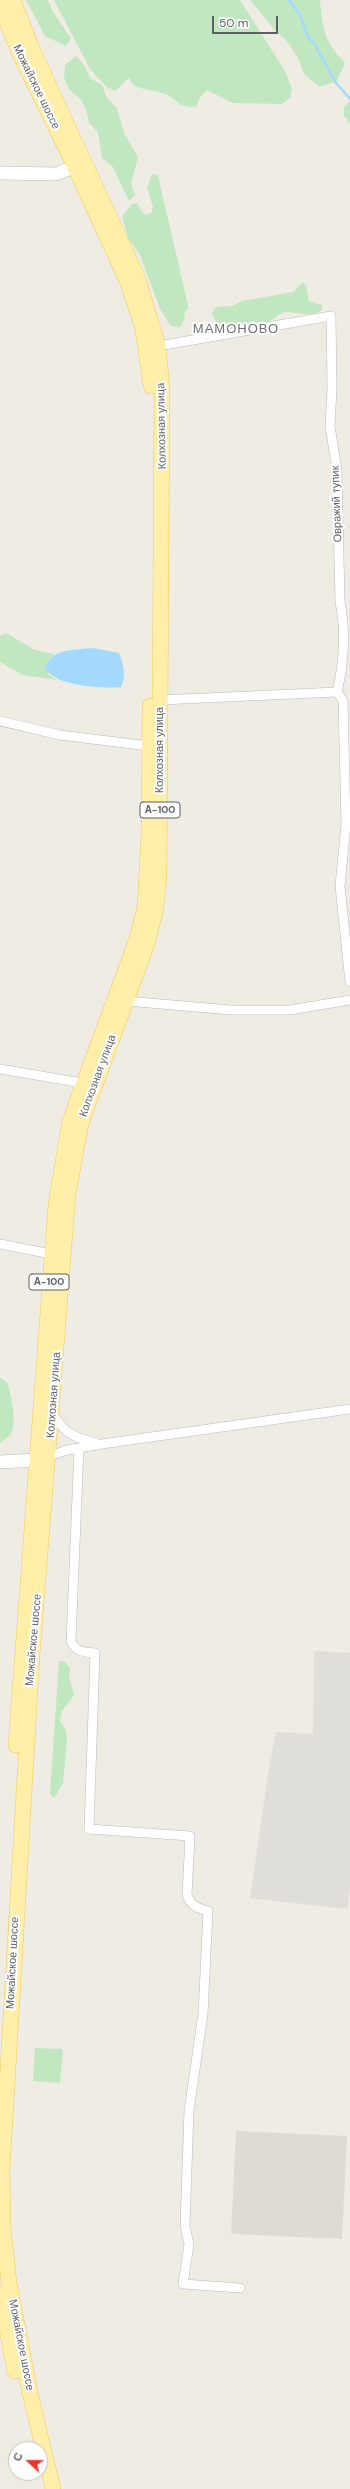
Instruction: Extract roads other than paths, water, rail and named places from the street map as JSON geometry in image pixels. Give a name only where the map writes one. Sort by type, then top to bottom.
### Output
[{"type":"main road","name":"Можайское шоссе","points":[[13,0],[80,165]]},
{"type":"main road","name":"Можайское шоссе","points":[[0,5],[19,52],[80,165]]},
{"type":"main road","name":"Колхозная улица","points":[[43,1459],[52,1412],[64,1240],[73,1160],[86,1106],[146,947],[155,913],[160,833],[162,389],[158,346],[138,279],[80,165]]},
{"type":"main road","name":"Колхозная улица","points":[[43,1459],[51,1254],[62,1158],[70,1121],[82,1083],[137,939],[144,913],[147,878],[152,547],[150,370],[143,329],[128,283],[80,165]]},
{"type":"main road","name":"Можайское шоссе","points":[[0,2017],[21,1654],[43,1459]]},
{"type":"main road","name":"Можайское шоссе","points":[[43,1459],[7,2069],[2,2196],[9,2283],[30,2393],[53,2489]]},
{"type":"main road","name":"Можайское шоссе","points":[[0,2293],[31,2441]]},
{"type":"street","points":[[0,174],[56,174],[80,165]]},
{"type":"street","name":"Овражий тупик","points":[[158,346],[331,316],[332,389],[330,426],[337,470],[340,602],[342,613],[342,673],[337,692]]},
{"type":"street","points":[[160,700],[337,692],[343,701],[346,825],[340,886],[350,982]]},
{"type":"street","points":[[0,720],[60,735],[149,746]]},
{"type":"street","points":[[126,1001],[246,1010],[290,1010],[350,1000]]},
{"type":"street","points":[[0,1069],[82,1083]]},
{"type":"street","points":[[0,1244],[51,1254]]},
{"type":"street","points":[[0,1462],[43,1459],[79,1448],[102,1444],[350,1409]]},
{"type":"street","points":[[52,1412],[58,1424],[68,1434],[102,1444]]},
{"type":"street","points":[[79,1448],[71,1641],[74,1648],[80,1651],[95,1653],[89,1829],[190,1836],[187,1895],[190,1903],[196,1907],[208,1911],[203,2014],[189,2111],[185,2226],[189,2244],[183,2284],[240,2288]]},
{"type":"water","points":[[93,648],[119,653],[124,670],[124,679],[121,687],[91,687],[68,682],[58,679],[50,674],[45,668],[48,661],[58,653]]},
{"type":"waterway","points":[[289,0],[300,15],[308,38],[314,43],[336,83],[350,99]]},
{"type":"district","name":"МАМОНОВО","points":[[236,330]]}]
